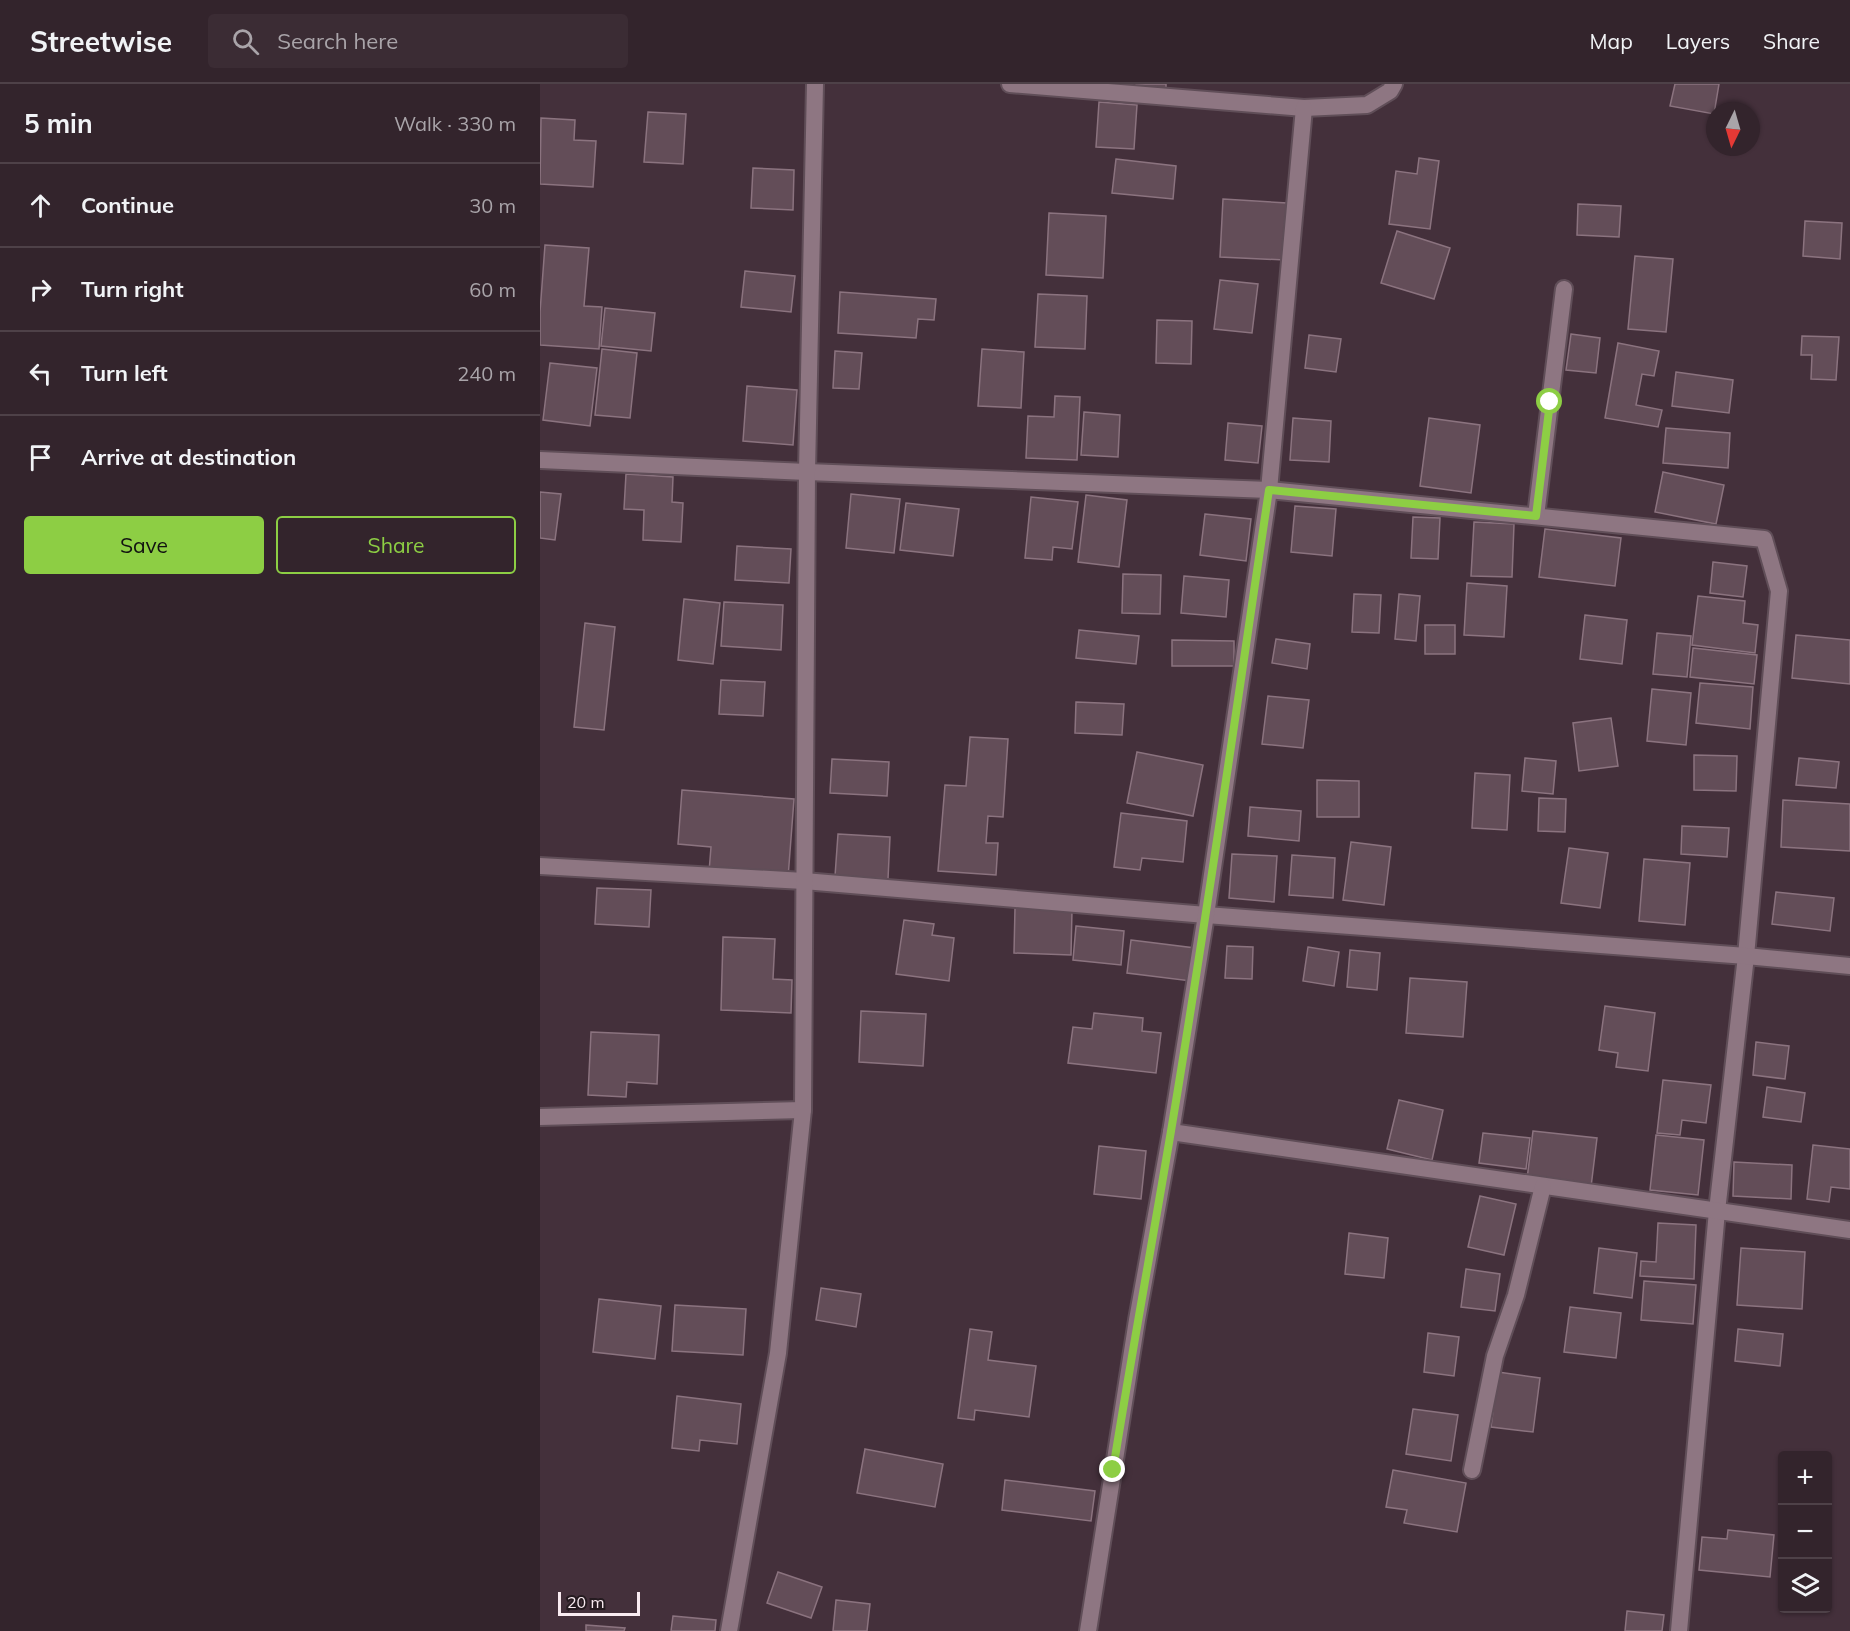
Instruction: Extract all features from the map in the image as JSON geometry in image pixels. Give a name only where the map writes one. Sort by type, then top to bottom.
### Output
[{"type":"street","points":[[729,1631],[778,1353],[803,1110],[807,472],[815,84]]},
{"type":"street","points":[[1010,84],[1304,108],[1366,105],[1390,91],[1394,84]]},
{"type":"street","points":[[1088,1631],[1137,1320],[1171,1132],[1206,915],[1269,490],[1304,108]]},
{"type":"street","points":[[1536,516],[1564,289]]},
{"type":"street","points":[[540,460],[1269,490],[1764,539],[1779,591],[1746,956],[1717,1211],[1679,1631]]},
{"type":"street","points":[[540,866],[804,882],[1850,966]]},
{"type":"street","points":[[540,1117],[803,1110]]},
{"type":"street","points":[[1171,1132],[1850,1230]]},
{"type":"street","points":[[1472,1470],[1496,1356],[1516,1295],[1543,1186]]},
{"type":"building","points":[[1136,84],[1166,84],[1166,89],[1136,88]]},
{"type":"building","points":[[1675,84],[1719,84],[1716,102],[1706,102],[1706,113],[1670,106]]},
{"type":"building","points":[[1099,102],[1137,105],[1134,149],[1096,147]]},
{"type":"building","points":[[648,112],[686,114],[683,164],[644,162]]},
{"type":"building","points":[[541,118],[575,120],[574,140],[596,141],[593,187],[540,184]]},
{"type":"building","points":[[1419,158],[1439,161],[1430,229],[1389,224],[1396,171],[1417,174]]},
{"type":"building","points":[[1116,159],[1176,166],[1173,199],[1112,193]]},
{"type":"building","points":[[753,168],[794,170],[793,210],[751,208]]},
{"type":"building","points":[[1223,199],[1287,203],[1285,260],[1220,257]]},
{"type":"building","points":[[1578,204],[1621,206],[1619,237],[1577,235]]},
{"type":"building","points":[[1049,213],[1106,216],[1103,278],[1046,275]]},
{"type":"building","points":[[1805,221],[1842,223],[1840,259],[1803,256]]},
{"type":"building","points":[[1397,231],[1450,248],[1434,299],[1381,283]]},
{"type":"building","points":[[545,245],[589,248],[584,306],[602,307],[599,349],[540,345]]},
{"type":"building","points":[[1635,256],[1673,259],[1666,332],[1628,329]]},
{"type":"building","points":[[745,271],[795,276],[791,312],[741,307]]},
{"type":"building","points":[[1220,280],[1258,284],[1252,333],[1214,329]]},
{"type":"building","points":[[840,292],[936,299],[934,320],[918,319],[916,338],[838,333]]},
{"type":"building","points":[[1038,294],[1087,296],[1085,349],[1035,347]]},
{"type":"building","points":[[605,308],[655,313],[651,351],[601,346]]},
{"type":"building","points":[[1157,320],[1192,321],[1191,364],[1156,363]]},
{"type":"building","points":[[1571,334],[1600,338],[1596,373],[1566,370]]},
{"type":"building","points":[[1309,335],[1341,339],[1336,372],[1305,368]]},
{"type":"building","points":[[1802,336],[1839,337],[1836,380],[1811,379],[1812,355],[1801,355]]},
{"type":"building","points":[[1618,343],[1659,351],[1654,376],[1642,374],[1636,405],[1662,410],[1658,427],[1605,418]]},
{"type":"building","points":[[602,349],[637,353],[630,418],[595,415]]},
{"type":"building","points":[[982,349],[1024,352],[1021,408],[978,406]]},
{"type":"building","points":[[835,351],[862,353],[859,389],[833,388]]},
{"type":"building","points":[[550,363],[597,368],[590,426],[543,420]]},
{"type":"building","points":[[1676,372],[1733,380],[1729,413],[1672,406]]},
{"type":"building","points":[[747,386],[797,390],[793,445],[743,441]]},
{"type":"building","points":[[1055,396],[1080,397],[1077,460],[1026,458],[1028,416],[1054,417]]},
{"type":"building","points":[[1084,412],[1120,415],[1118,457],[1081,455]]},
{"type":"building","points":[[1293,418],[1331,421],[1329,462],[1290,460]]},
{"type":"building","points":[[1429,418],[1480,425],[1471,493],[1420,486]]},
{"type":"building","points":[[1228,423],[1262,426],[1258,463],[1225,460]]},
{"type":"building","points":[[1666,428],[1730,433],[1728,468],[1663,463]]},
{"type":"building","points":[[1663,472],[1724,485],[1716,524],[1655,512]]},
{"type":"building","points":[[626,474],[673,477],[672,502],[683,503],[681,542],[643,540],[644,510],[624,509]]},
{"type":"building","points":[[540,492],[561,494],[555,540],[540,538]]},
{"type":"building","points":[[851,494],[900,499],[894,553],[846,548]]},
{"type":"building","points":[[1086,495],[1127,500],[1119,567],[1078,562]]},
{"type":"building","points":[[1031,497],[1078,502],[1072,549],[1053,547],[1052,560],[1025,558]]},
{"type":"building","points":[[906,503],[959,509],[953,556],[900,550]]},
{"type":"building","points":[[1295,506],[1336,509],[1332,556],[1291,552]]},
{"type":"building","points":[[1205,514],[1251,519],[1246,561],[1200,555]]},
{"type":"building","points":[[1413,517],[1440,518],[1438,559],[1411,558]]},
{"type":"building","points":[[1474,522],[1514,524],[1512,577],[1471,576]]},
{"type":"building","points":[[1545,529],[1621,538],[1615,586],[1539,577]]},
{"type":"building","points":[[737,546],[791,549],[789,583],[735,580]]},
{"type":"building","points":[[1713,562],[1747,566],[1743,597],[1710,593]]},
{"type":"building","points":[[1123,574],[1161,575],[1160,614],[1122,613]]},
{"type":"building","points":[[1184,576],[1229,580],[1226,617],[1181,613]]},
{"type":"building","points":[[1467,583],[1507,586],[1504,637],[1464,635]]},
{"type":"building","points":[[1354,594],[1381,595],[1379,633],[1352,632]]},
{"type":"building","points":[[1399,594],[1420,596],[1416,641],[1395,639]]},
{"type":"building","points":[[1698,596],[1745,601],[1743,623],[1758,625],[1755,653],[1692,645]]},
{"type":"building","points":[[684,599],[720,603],[713,664],[678,660]]},
{"type":"building","points":[[724,602],[783,605],[781,650],[721,646]]},
{"type":"building","points":[[1585,615],[1627,620],[1622,664],[1580,659]]},
{"type":"building","points":[[585,623],[615,627],[604,730],[574,727]]},
{"type":"building","points":[[1425,625],[1455,625],[1455,654],[1425,654]]},
{"type":"building","points":[[1079,630],[1139,636],[1136,664],[1076,658]]},
{"type":"building","points":[[1657,633],[1691,636],[1687,677],[1653,674]]},
{"type":"building","points":[[1796,635],[1850,640],[1850,684],[1792,678]]},
{"type":"building","points":[[1276,639],[1310,644],[1307,669],[1272,663]]},
{"type":"building","points":[[1172,640],[1234,641],[1234,666],[1172,666]]},
{"type":"building","points":[[1693,648],[1757,655],[1754,684],[1690,677]]},
{"type":"building","points":[[721,680],[765,682],[763,716],[719,714]]},
{"type":"building","points":[[1700,683],[1753,687],[1750,729],[1696,723]]},
{"type":"building","points":[[1652,689],[1691,693],[1686,745],[1647,741]]},
{"type":"building","points":[[1268,696],[1309,700],[1303,748],[1262,744]]},
{"type":"building","points":[[1076,702],[1124,704],[1122,735],[1075,733]]},
{"type":"building","points":[[1611,718],[1618,766],[1579,771],[1573,723]]},
{"type":"building","points":[[970,737],[1008,739],[1003,817],[988,816],[986,843],[998,843],[996,875],[938,871],[945,785],[966,786]]},
{"type":"building","points":[[1137,752],[1203,765],[1193,816],[1127,803]]},
{"type":"building","points":[[1694,755],[1737,756],[1736,791],[1694,790]]},
{"type":"building","points":[[1525,758],[1556,761],[1553,794],[1522,791]]},
{"type":"building","points":[[1799,758],[1839,762],[1836,788],[1796,785]]},
{"type":"building","points":[[832,759],[889,762],[887,796],[830,793]]},
{"type":"building","points":[[1475,773],[1510,775],[1507,830],[1472,828]]},
{"type":"building","points":[[1317,780],[1359,781],[1359,817],[1317,817]]},
{"type":"building","points":[[682,790],[794,799],[788,878],[709,872],[711,847],[678,844]]},
{"type":"building","points":[[1539,798],[1566,799],[1565,832],[1538,831]]},
{"type":"building","points":[[1783,800],[1850,804],[1850,851],[1781,847]]},
{"type":"building","points":[[1250,807],[1301,811],[1299,841],[1248,836]]},
{"type":"building","points":[[1121,813],[1187,821],[1183,862],[1142,858],[1140,870],[1114,867]]},
{"type":"building","points":[[1682,826],[1729,828],[1727,857],[1681,854]]},
{"type":"building","points":[[838,834],[890,837],[888,879],[835,876]]},
{"type":"building","points":[[1351,842],[1391,847],[1384,905],[1343,900]]},
{"type":"building","points":[[1569,848],[1608,853],[1600,908],[1561,903]]},
{"type":"building","points":[[1232,854],[1277,856],[1274,902],[1229,898]]},
{"type":"building","points":[[1292,855],[1335,858],[1333,898],[1289,895]]},
{"type":"building","points":[[1644,859],[1690,863],[1685,925],[1639,921]]},
{"type":"building","points":[[597,888],[651,890],[649,927],[595,924]]},
{"type":"building","points":[[1776,892],[1834,898],[1830,931],[1772,924]]},
{"type":"building","points":[[1015,908],[1072,910],[1071,955],[1014,953]]},
{"type":"building","points":[[904,920],[934,924],[932,935],[954,938],[949,981],[896,974]]},
{"type":"building","points":[[1076,926],[1124,931],[1121,965],[1073,960]]},
{"type":"building","points":[[723,937],[775,939],[773,979],[792,980],[791,1013],[721,1010]]},
{"type":"building","points":[[1131,940],[1195,948],[1191,981],[1127,973]]},
{"type":"building","points":[[1227,946],[1253,947],[1252,979],[1225,978]]},
{"type":"building","points":[[1308,947],[1339,952],[1334,986],[1303,981]]},
{"type":"building","points":[[1350,950],[1380,953],[1377,990],[1347,987]]},
{"type":"building","points":[[1410,978],[1467,982],[1463,1037],[1406,1033]]},
{"type":"building","points":[[1605,1006],[1655,1013],[1648,1071],[1616,1067],[1618,1053],[1599,1050]]},
{"type":"building","points":[[861,1011],[926,1014],[923,1066],[859,1062]]},
{"type":"building","points":[[1094,1013],[1143,1018],[1142,1031],[1161,1033],[1156,1073],[1068,1063],[1073,1027],[1092,1029]]},
{"type":"building","points":[[591,1032],[659,1035],[657,1084],[627,1082],[626,1097],[588,1095]]},
{"type":"building","points":[[1756,1042],[1789,1046],[1785,1079],[1753,1075]]},
{"type":"building","points":[[1663,1080],[1711,1085],[1706,1123],[1682,1120],[1680,1135],[1657,1133]]},
{"type":"building","points":[[1767,1087],[1805,1093],[1801,1122],[1763,1117]]},
{"type":"building","points":[[1399,1100],[1443,1110],[1432,1160],[1387,1149]]},
{"type":"building","points":[[1533,1131],[1597,1138],[1591,1187],[1527,1179]]},
{"type":"building","points":[[1483,1133],[1530,1138],[1526,1169],[1479,1163]]},
{"type":"building","points":[[1656,1135],[1704,1140],[1698,1195],[1650,1190]]},
{"type":"building","points":[[1813,1145],[1850,1149],[1850,1189],[1831,1187],[1829,1202],[1807,1199]]},
{"type":"building","points":[[1099,1146],[1146,1151],[1141,1199],[1094,1194]]},
{"type":"building","points":[[1734,1162],[1792,1165],[1791,1199],[1733,1196]]},
{"type":"building","points":[[1480,1196],[1516,1204],[1504,1255],[1468,1247]]},
{"type":"building","points":[[1658,1223],[1696,1225],[1694,1279],[1640,1276],[1641,1261],[1656,1262]]},
{"type":"building","points":[[1349,1233],[1388,1238],[1384,1278],[1345,1274]]},
{"type":"building","points":[[1599,1248],[1637,1253],[1632,1298],[1594,1293]]},
{"type":"building","points":[[1741,1248],[1805,1252],[1802,1309],[1737,1305]]},
{"type":"building","points":[[1466,1269],[1500,1274],[1495,1311],[1461,1307]]},
{"type":"building","points":[[1644,1281],[1696,1285],[1693,1324],[1641,1320]]},
{"type":"building","points":[[821,1288],[861,1294],[856,1327],[816,1320]]},
{"type":"building","points":[[599,1299],[661,1306],[655,1359],[593,1352]]},
{"type":"building","points":[[675,1305],[746,1309],[743,1355],[672,1351]]},
{"type":"building","points":[[1570,1307],[1621,1313],[1616,1358],[1564,1352]]},
{"type":"building","points":[[970,1329],[992,1332],[988,1360],[1036,1366],[1029,1417],[975,1410],[974,1420],[958,1418]]},
{"type":"building","points":[[1738,1329],[1783,1334],[1780,1366],[1735,1361]]},
{"type":"building","points":[[1428,1333],[1459,1337],[1454,1376],[1424,1372]]},
{"type":"building","points":[[1498,1372],[1540,1378],[1533,1432],[1491,1427]]},
{"type":"building","points":[[677,1396],[741,1404],[737,1444],[700,1440],[699,1451],[672,1448]]},
{"type":"building","points":[[1413,1409],[1458,1415],[1451,1461],[1406,1454]]},
{"type":"building","points":[[865,1449],[943,1464],[935,1507],[857,1493]]},
{"type":"building","points":[[1393,1470],[1466,1483],[1457,1532],[1404,1523],[1407,1510],[1386,1507]]},
{"type":"building","points":[[1005,1480],[1095,1491],[1091,1521],[1002,1510]]},
{"type":"building","points":[[1728,1530],[1774,1535],[1770,1577],[1699,1570],[1702,1537],[1727,1539]]},
{"type":"building","points":[[778,1572],[822,1587],[811,1618],[767,1603]]},
{"type":"building","points":[[836,1600],[870,1604],[867,1631],[833,1631]]},
{"type":"building","points":[[1627,1611],[1664,1615],[1662,1631],[1625,1631]]},
{"type":"building","points":[[673,1616],[716,1620],[715,1631],[671,1631]]},
{"type":"building","points":[[586,1625],[625,1628],[624,1631],[586,1631]]},
{"type":"route","points":[[1113,1470],[1206,915],[1269,490],[1536,516],[1550,402]]}]
